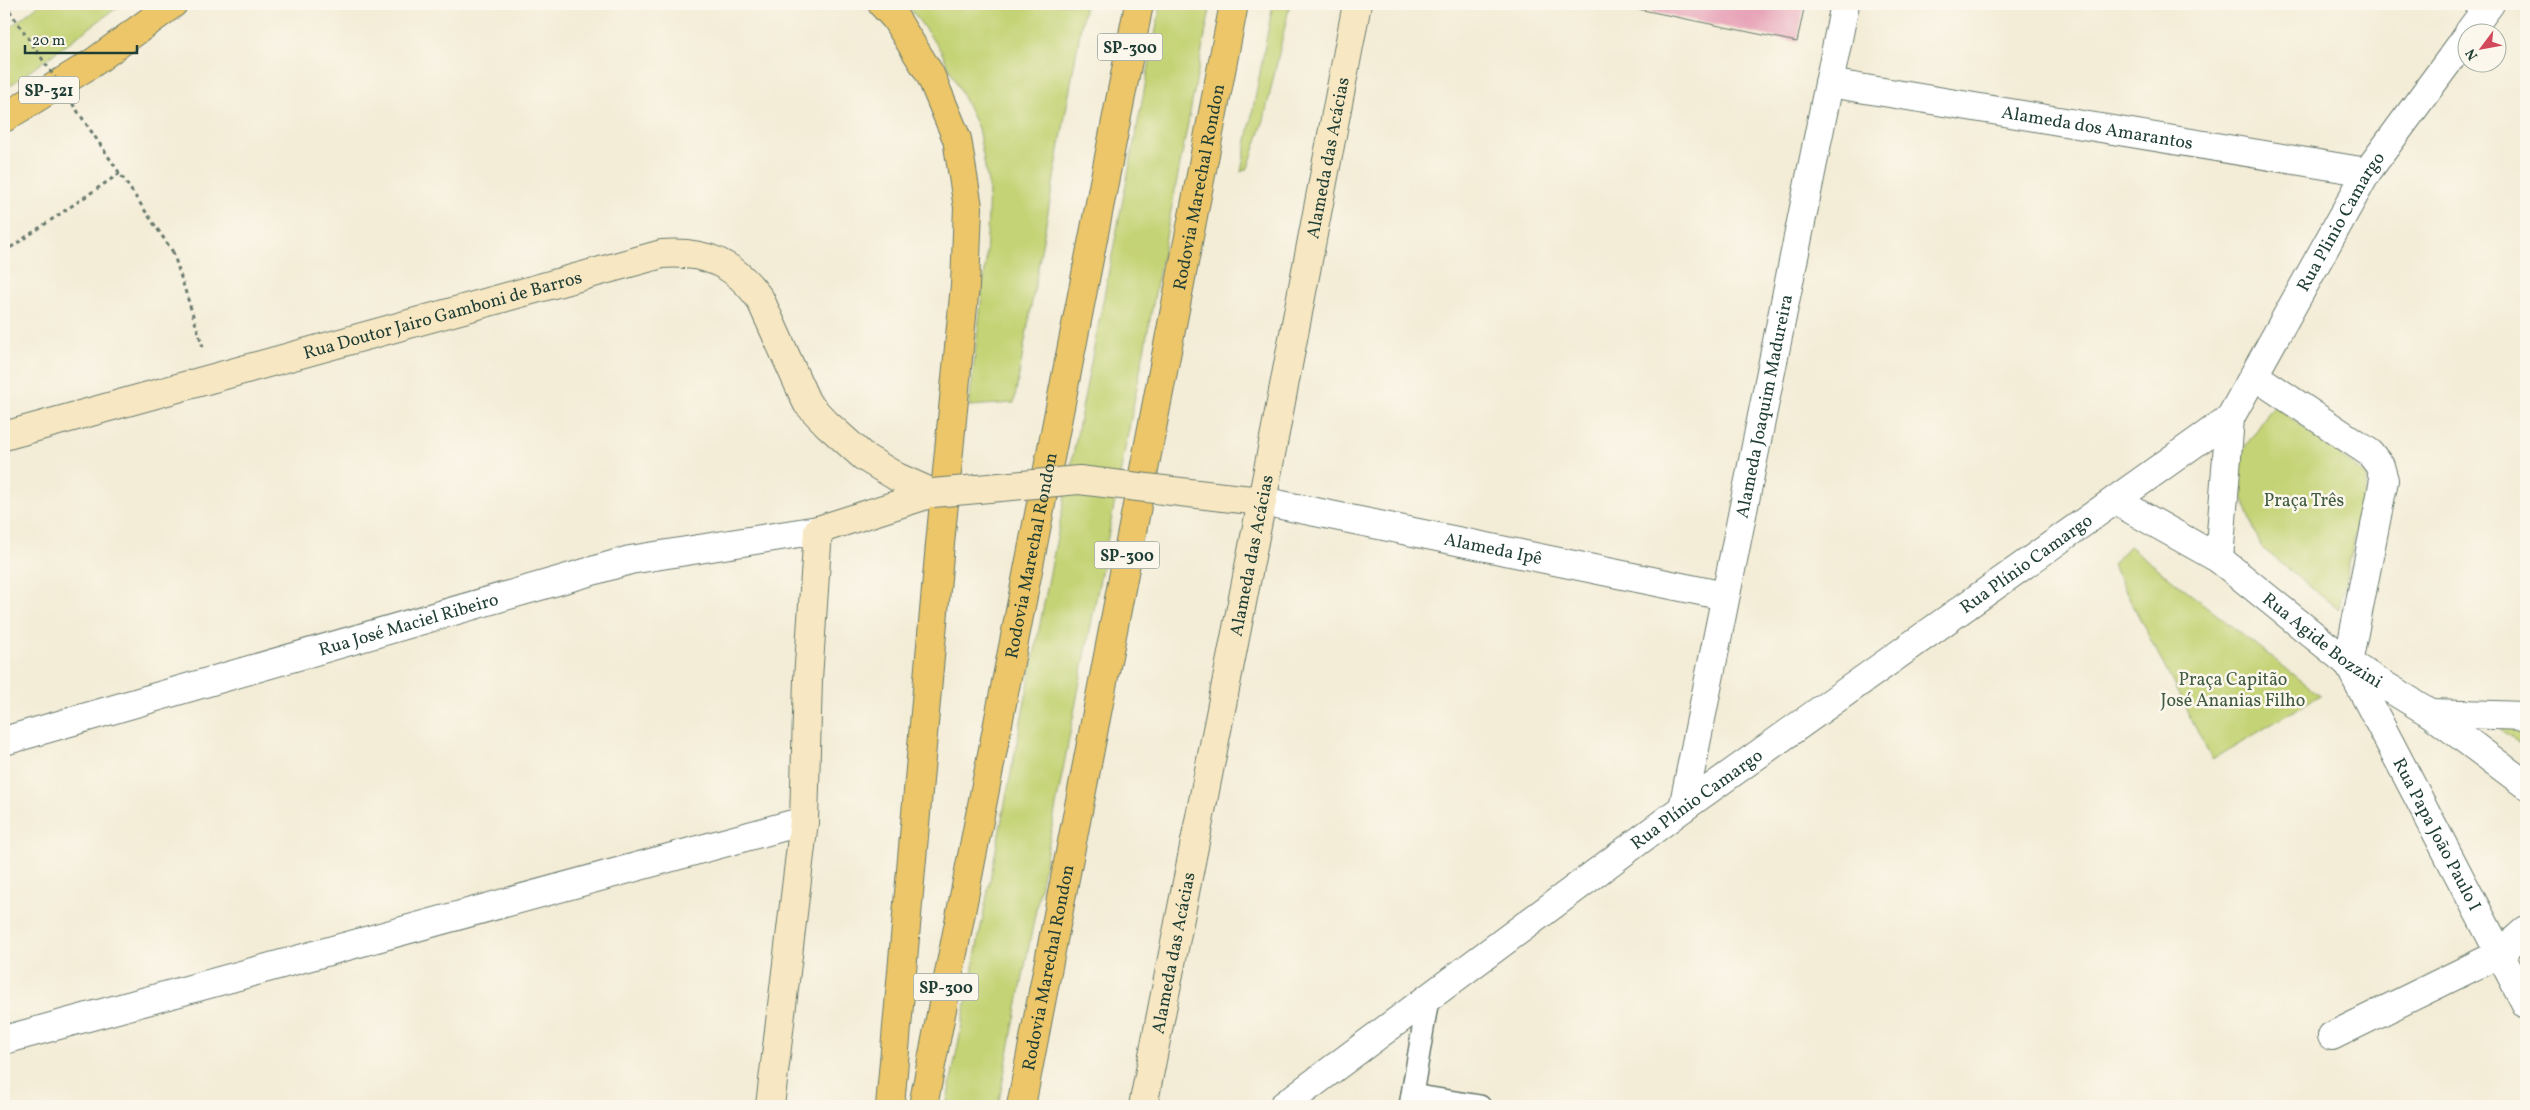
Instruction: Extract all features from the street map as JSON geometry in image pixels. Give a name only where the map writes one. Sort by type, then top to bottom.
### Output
[{"type":"highway","name":"SP-321","points":[[4,118],[94,62],[172,4]]},
{"type":"highway","points":[[882,4],[895,18],[930,74],[957,139],[968,207],[965,285],[890,1106]]},
{"type":"highway","points":[[1122,90],[1129,4]]},
{"type":"highway","name":"Rodovia Marechal Rondon","points":[[924,1106],[1139,4]]},
{"type":"highway","name":"Rodovia Marechal Rondon","points":[[1021,1106],[1234,4]]},
{"type":"highway","points":[[1036,1106],[1051,949]]},
{"type":"main road","name":"Alameda das Acácias","points":[[1143,1106],[1357,4]]},
{"type":"main road","name":"Rua Doutor Jairo Gamboni de Barros","points":[[4,436],[662,254],[678,253],[710,258],[739,274],[760,299],[807,403],[864,457],[897,477],[933,493]]},
{"type":"main road","points":[[770,1106],[804,821],[808,679],[826,528],[933,493],[1079,480],[1262,501]]},
{"type":"street","name":"Alameda Joaquim Madureira","points":[[1683,808],[1844,4]]},
{"type":"street","name":"Rua Plinio Camargo","points":[[2477,22],[2490,4]]},
{"type":"street","name":"Rua Plinio Camargo","points":[[2116,501],[2230,418],[2368,172],[2458,48]]},
{"type":"street","name":"Alameda dos Amarantos","points":[[1829,83],[2368,172]]},
{"type":"street","points":[[2255,376],[2370,453],[2380,466],[2384,480],[2348,664]]},
{"type":"street","name":"Rua Plinio Camargo","points":[[2219,559],[2230,418]]},
{"type":"street","name":"Alameda Ipê","points":[[1262,501],[1725,596]]},
{"type":"street","name":"Rua Agide Bozzini","points":[[2116,501],[2219,559],[2348,664],[2430,713],[2526,785]]},
{"type":"street","name":"Rua Plínio Camargo","points":[[1283,1106],[1683,808],[2116,501]]},
{"type":"street","name":"Rua José Maciel Ribeiro","points":[[4,741],[630,560],[826,528]]},
{"type":"street","name":"Rua Papa João Paulo I","points":[[2348,664],[2526,1004]]},
{"type":"street","points":[[2430,713],[2526,716]]},
{"type":"street","points":[[4,1040],[804,821]]},
{"type":"street","points":[[2332,1036],[2499,954],[2526,930]]},
{"type":"lane","points":[[1428,999],[1411,1100],[1480,1106]]},
{"type":"path","points":[[5,4],[173,252],[213,378]]},
{"type":"path","points":[[4,252],[120,173]]},
{"type":"green space","points":[[40,4],[122,4],[4,90],[4,32]]},
{"type":"green space","points":[[907,4],[1085,4],[1014,403],[969,406],[986,260],[989,189],[978,128],[941,51]]},
{"type":"green space","points":[[1161,4],[1211,4],[998,1106],[946,1106]]},
{"type":"green space","points":[[1273,4],[1290,4],[1264,120],[1248,168],[1241,172]]},
{"type":"green space","name":"Praça Três","points":[[2274,405],[2368,477],[2339,610],[2261,547],[2231,467]]},
{"type":"green space","name":"Praça Capitão José Ananias Filho","points":[[2129,546],[2320,695],[2212,760],[2112,564]]},
{"type":"green space","points":[[2506,720],[2526,723],[2526,749],[2501,730]]},
{"type":"building","points":[[1614,4],[1805,4],[1797,42]]}]
